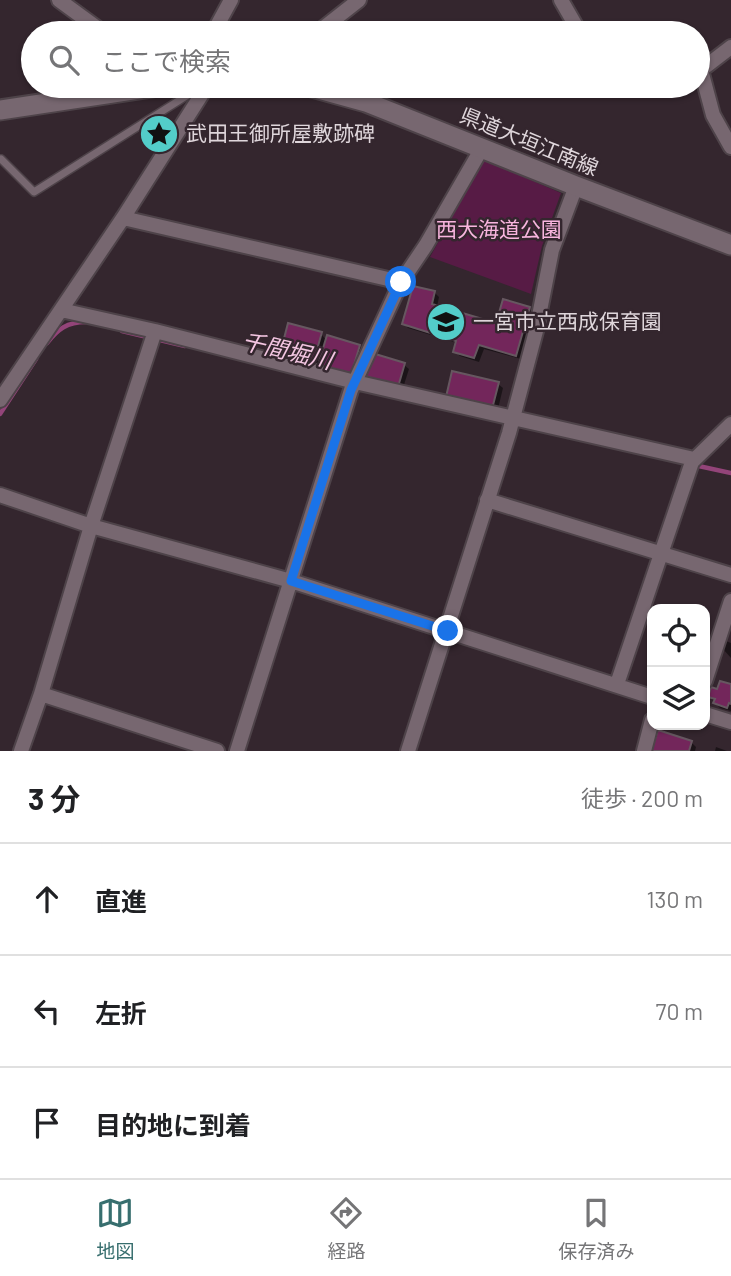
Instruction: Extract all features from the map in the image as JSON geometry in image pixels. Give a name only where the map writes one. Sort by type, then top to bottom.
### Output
[{"type":"main road","points":[[0,110],[80,98]]},
{"type":"main road","name":"県道大垣江南線","points":[[352,98],[731,245]]},
{"type":"street","points":[[59,0],[88,21]]},
{"type":"street","points":[[220,21],[231,0]]},
{"type":"street","points":[[327,21],[339,6],[359,0]]},
{"type":"street","points":[[561,0],[573,21]]},
{"type":"street","points":[[710,63],[731,47]]},
{"type":"street","points":[[0,400],[123,218],[199,98]]},
{"type":"street","points":[[708,98],[713,115],[731,147]]},
{"type":"street","points":[[237,751],[353,386],[401,282],[426,245],[482,148]]},
{"type":"street","points":[[408,751],[448,631],[511,424],[536,331],[552,250],[576,187]]},
{"type":"street","points":[[123,218],[401,282]]},
{"type":"street","points":[[61,310],[152,338],[691,466]]},
{"type":"street","points":[[20,751],[41,694],[91,526],[152,338]]},
{"type":"street","points":[[617,684],[691,466],[731,424]]},
{"type":"street","points":[[0,495],[91,526],[291,581],[647,695]]},
{"type":"street","points":[[487,500],[731,575]]},
{"type":"street","points":[[710,667],[731,601]]},
{"type":"street","points":[[41,694],[217,751]]},
{"type":"street","points":[[710,716],[731,722]]},
{"type":"street","points":[[644,751],[649,730]]},
{"type":"lane","points":[[1,159],[34,192],[183,98]]},
{"type":"green space","name":"西大海道公園","points":[[484,160],[561,193],[542,246],[531,294],[430,257]]},
{"type":"building","points":[[413,286],[435,291],[432,304],[496,323],[503,299],[530,307],[516,356],[479,345],[474,358],[453,352],[456,341],[402,324]]},
{"type":"building","points":[[288,323],[322,332],[313,364],[280,354]]},
{"type":"building","points":[[327,335],[360,345],[351,375],[318,365]]},
{"type":"building","points":[[372,353],[405,363],[398,387],[365,376]]},
{"type":"building","points":[[452,371],[499,382],[492,409],[446,397]]},
{"type":"building","points":[[720,681],[731,684],[731,704],[729,703],[727,708],[713,703],[715,699],[710,698],[711,687],[717,689]]},
{"type":"building","points":[[658,730],[692,741],[689,751],[651,751]]},
{"type":"waterway","name":"千間堀川","points":[[47,343],[64,327],[86,322]]},
{"type":"waterway","name":"千間堀川","points":[[122,331],[185,346]]},
{"type":"waterway","name":"千間堀川","points":[[0,414],[36,359]]},
{"type":"waterway","name":"千間堀川","points":[[694,465],[731,473]]},
{"type":"place","name":"武田王御所屋敷跡碑","points":[[159,134]]},
{"type":"place","name":"一宮市立西成保育園","points":[[446,322]]},
{"type":"route","points":[[401,282],[351,390],[291,581],[448,631]]}]
